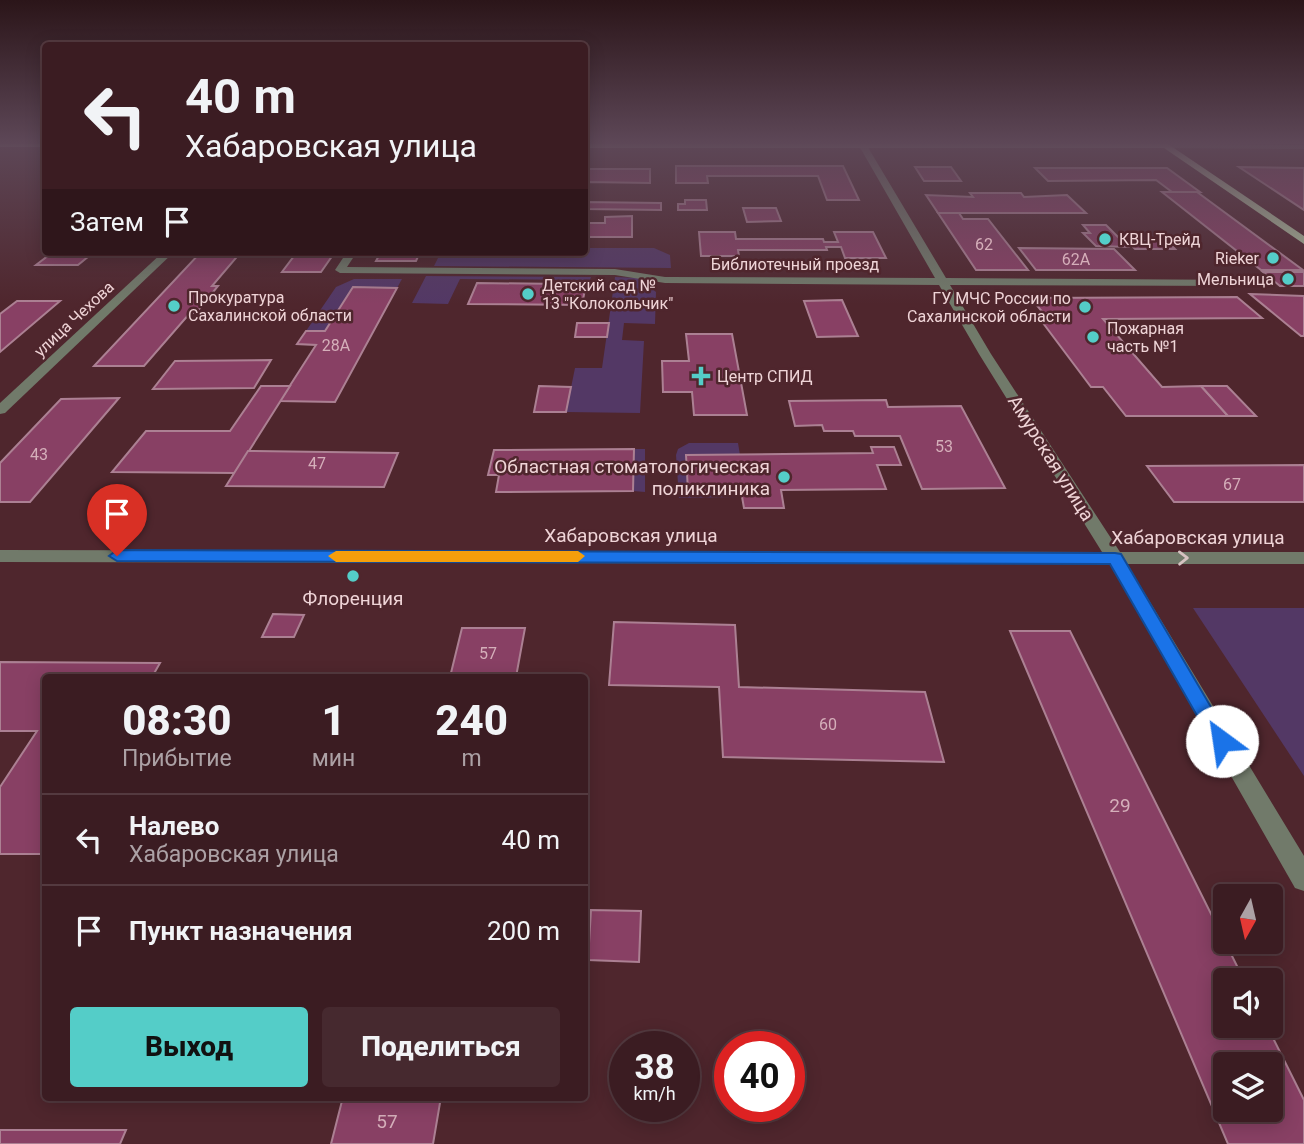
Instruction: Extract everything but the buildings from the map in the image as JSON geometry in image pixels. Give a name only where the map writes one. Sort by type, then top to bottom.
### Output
[{"type":"main road","points":[[1240,197],[1304,241]]},
{"type":"street","name":"Амурская улица","points":[[894,197],[1115,558],[1304,879]]},
{"type":"street","name":"улица Чехова","points":[[0,410],[165,256]]},
{"type":"street","name":"Библиотечный проезд","points":[[349,256],[340,270],[615,272],[665,280],[1252,283]]},
{"type":"street","name":"Хабаровская улица","points":[[0,556],[1304,558]]},
{"type":"shaded area","points":[[588,248],[654,248],[670,255],[671,268],[434,266],[439,256],[588,256]]},
{"type":"shaded area","points":[[426,276],[591,277],[590,280],[460,279],[448,304],[412,303]]},
{"type":"shaded area","points":[[615,277],[640,278],[656,292],[655,324],[624,323],[622,340],[644,341],[640,413],[566,412],[575,368],[602,368]]},
{"type":"shaded area","points":[[354,279],[402,279],[397,288],[353,288],[325,331],[306,331],[336,287]]},
{"type":"shaded area","points":[[689,443],[738,443],[740,455],[686,456],[688,491],[741,491],[742,497],[679,498],[676,455],[678,449]]},
{"type":"shaded area","points":[[634,449],[645,449],[645,492],[633,491]]},
{"type":"shaded area","points":[[1193,608],[1304,608],[1304,776]]},
{"type":"slow traffic","points":[[336,556],[578,556]]},
{"type":"place","name":"КВЦ-Трейд","points":[[1105,239]]},
{"type":"place","name":"Rieker","points":[[1273,258]]},
{"type":"place","name":"Мельница","points":[[1288,279]]},
{"type":"place","name":"Детский сад № 13 \"Колокольчик\"","points":[[528,294]]},
{"type":"place","name":"Прокуратура Сахалинской области","points":[[174,306]]},
{"type":"place","name":"ГУ МЧС России по Сахалинской области","points":[[1085,307]]},
{"type":"place","name":"Пожарная часть №1","points":[[1093,337]]},
{"type":"place","name":"Центр СПИД","points":[[701,376]]},
{"type":"place","name":"Областная стоматологическая поликлиника","points":[[784,477]]},
{"type":"place","name":"Флоренция","points":[[353,576]]},
{"type":"route","points":[[117,556],[1115,558],[1222,741]]}]
